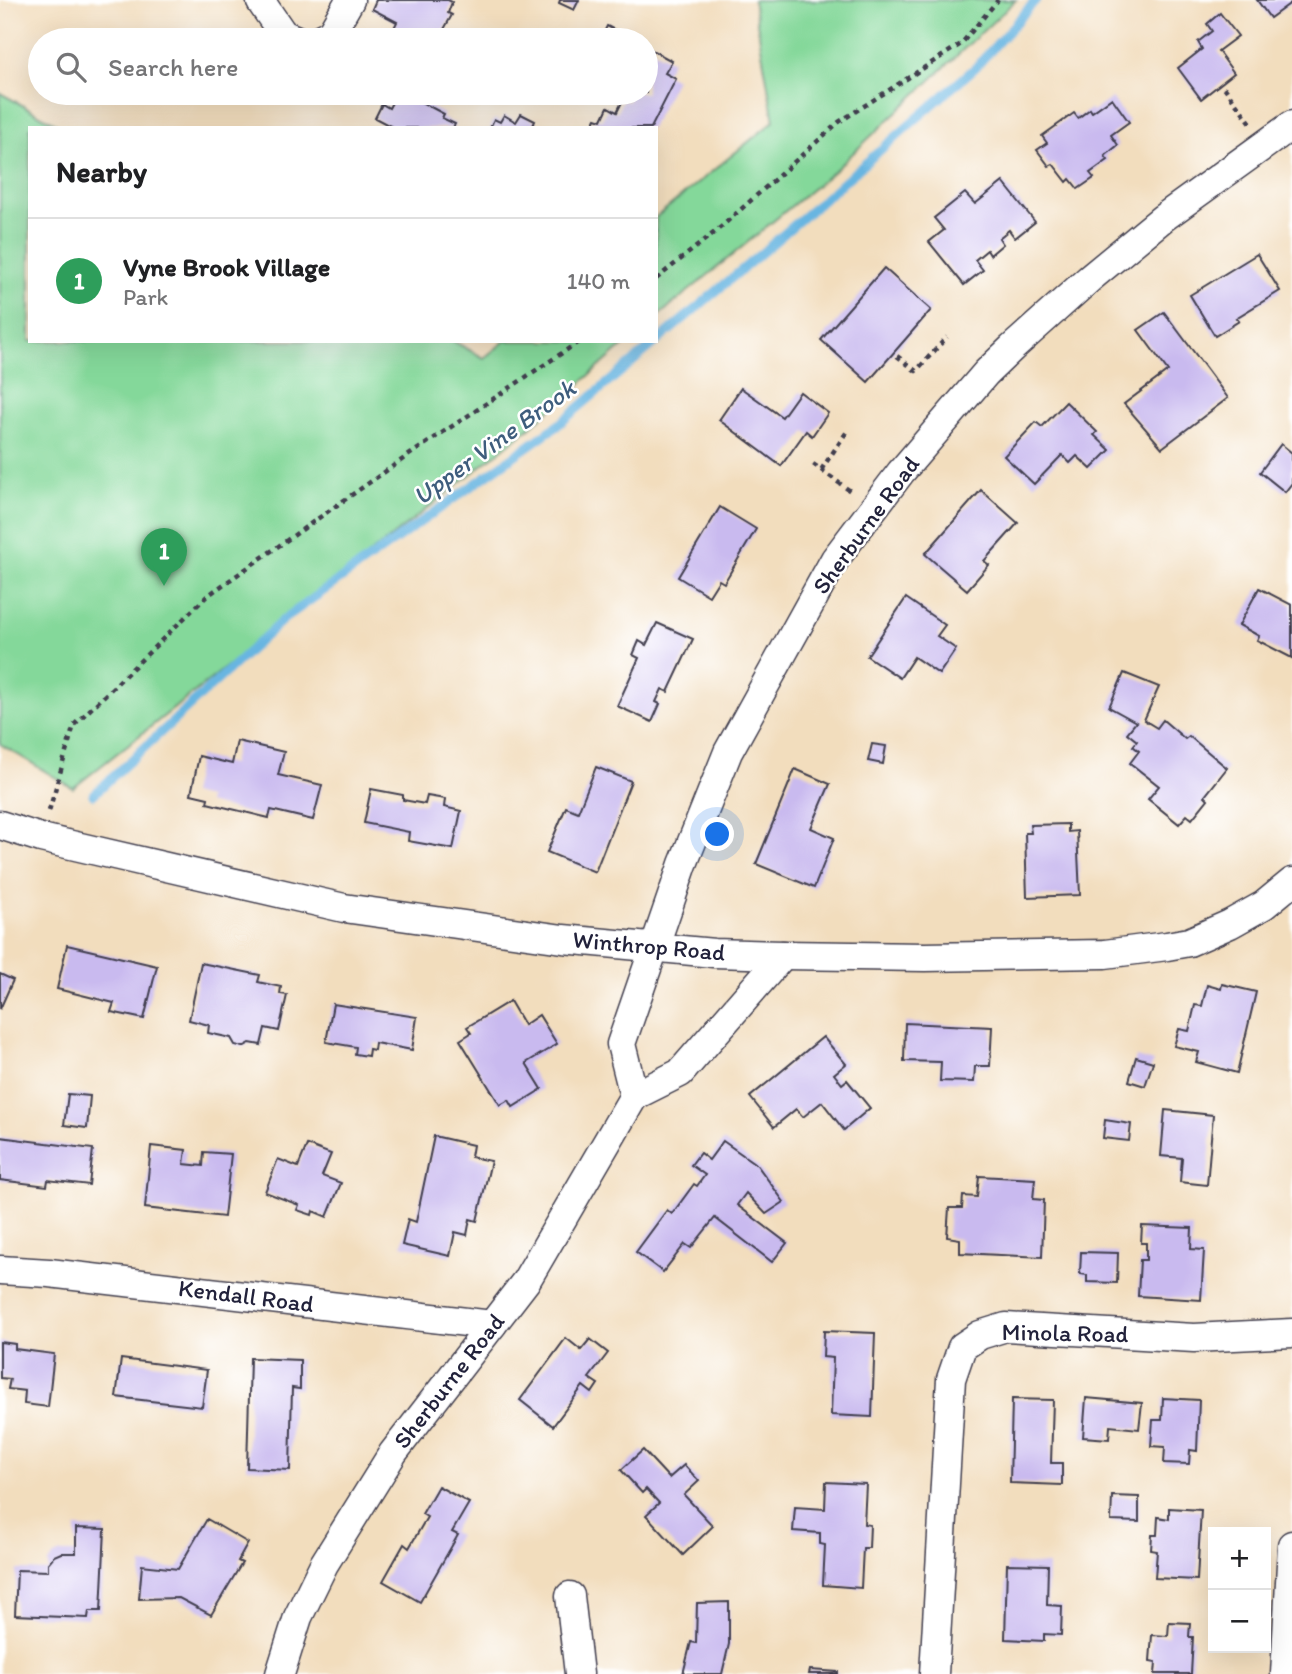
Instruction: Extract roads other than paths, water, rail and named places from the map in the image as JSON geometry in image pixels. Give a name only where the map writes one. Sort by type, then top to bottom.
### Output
[{"type":"street","points":[[262,0],[279,28]]},
{"type":"street","points":[[334,28],[350,0]]},
{"type":"street","name":"Sherburne Road","points":[[280,1674],[298,1617],[324,1564],[393,1453],[526,1281],[634,1096],[621,1044],[683,864],[728,752],[818,585],[871,511],[986,373],[1089,279],[1163,218],[1292,125]]},
{"type":"street","name":"Winthrop Road","points":[[0,825],[41,838],[344,908],[563,939],[654,948],[783,955],[925,957],[1105,954],[1167,946],[1189,942],[1230,924],[1264,905],[1292,882]]},
{"type":"street","points":[[634,1096],[680,1073],[783,955]]},
{"type":"street","name":"Kendall Road","points":[[0,1270],[49,1273],[492,1325]]},
{"type":"street","name":"Minola Road","points":[[934,1674],[951,1379],[962,1346],[980,1335],[1006,1327],[1194,1338],[1292,1333]]},
{"type":"street","points":[[1285,1674],[1292,1545]]},
{"type":"street","points":[[570,1596],[579,1674]]},
{"type":"waterway","name":"Upper Vine Brook","points":[[658,340],[976,67],[1036,0]]},
{"type":"waterway","name":"Upper Vine Brook","points":[[93,795],[284,619],[558,425],[655,343]]},
{"type":"place","name":"Vyne Brook Village","points":[[164,586]]}]
